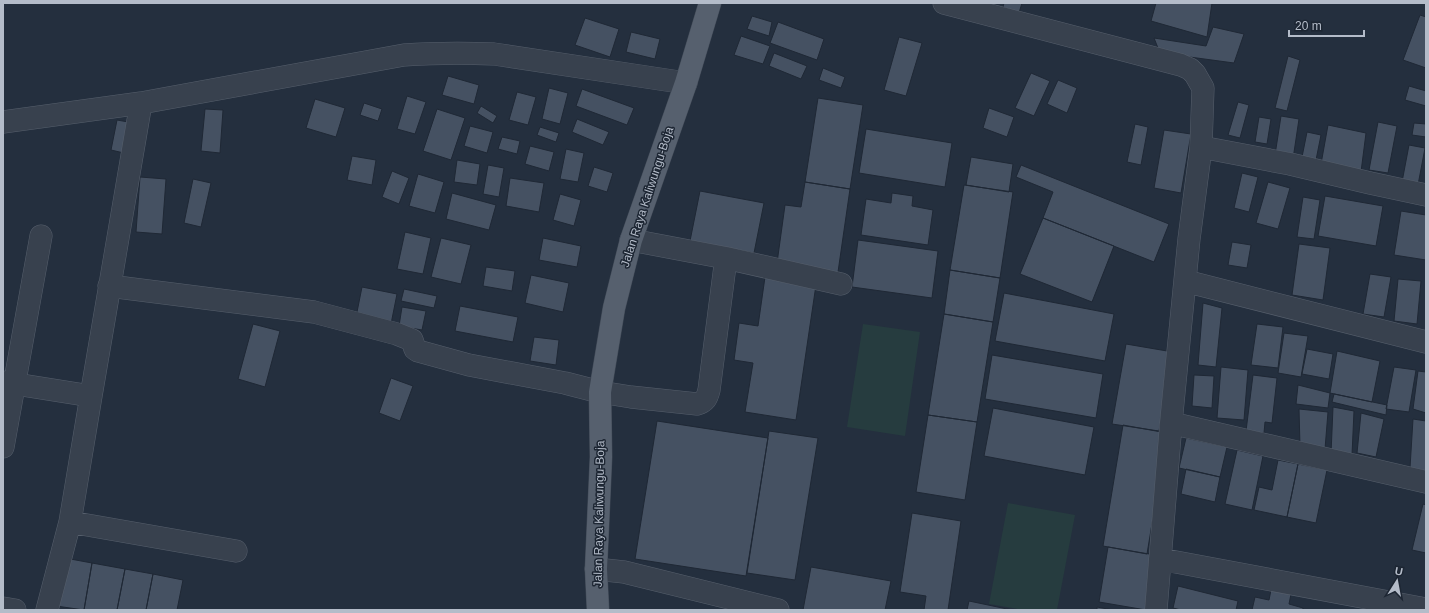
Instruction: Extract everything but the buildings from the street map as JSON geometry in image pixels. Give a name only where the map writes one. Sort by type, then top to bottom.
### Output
[{"type":"main road","name":"Jalan Raya Kaliwungu-Boja","points":[[598,610],[596,569],[601,457],[600,392],[614,308],[631,240],[686,82],[710,3]]},
{"type":"street","points":[[944,3],[1108,47],[1164,60],[1190,69],[1200,81],[1203,88],[1201,146],[1185,281],[1171,423],[1156,610]]},
{"type":"street","points":[[3,122],[141,103],[404,55],[462,53],[494,54],[686,82]]},
{"type":"street","points":[[47,610],[70,522],[141,103]]},
{"type":"street","points":[[1201,146],[1290,164],[1426,195]]},
{"type":"street","points":[[3,447],[8,383],[41,236]]},
{"type":"street","points":[[631,240],[726,258],[841,284]]},
{"type":"street","points":[[109,286],[314,312],[398,334],[412,340],[415,349],[418,351],[469,365],[565,383],[600,392],[697,404],[704,401],[708,396],[726,258]]},
{"type":"street","points":[[1185,281],[1426,342]]},
{"type":"street","points":[[8,383],[91,396]]},
{"type":"street","points":[[1171,423],[1426,482]]},
{"type":"street","points":[[70,522],[236,551]]},
{"type":"street","points":[[1160,559],[1426,609]]},
{"type":"street","points":[[596,569],[624,572],[778,610]]},
{"type":"street","points":[[3,608],[15,610]]},
{"type":"green space","points":[[863,324],[920,332],[905,436],[847,427]]},
{"type":"green space","points":[[1008,503],[1075,515],[1057,610],[1024,610],[989,604]]}]
